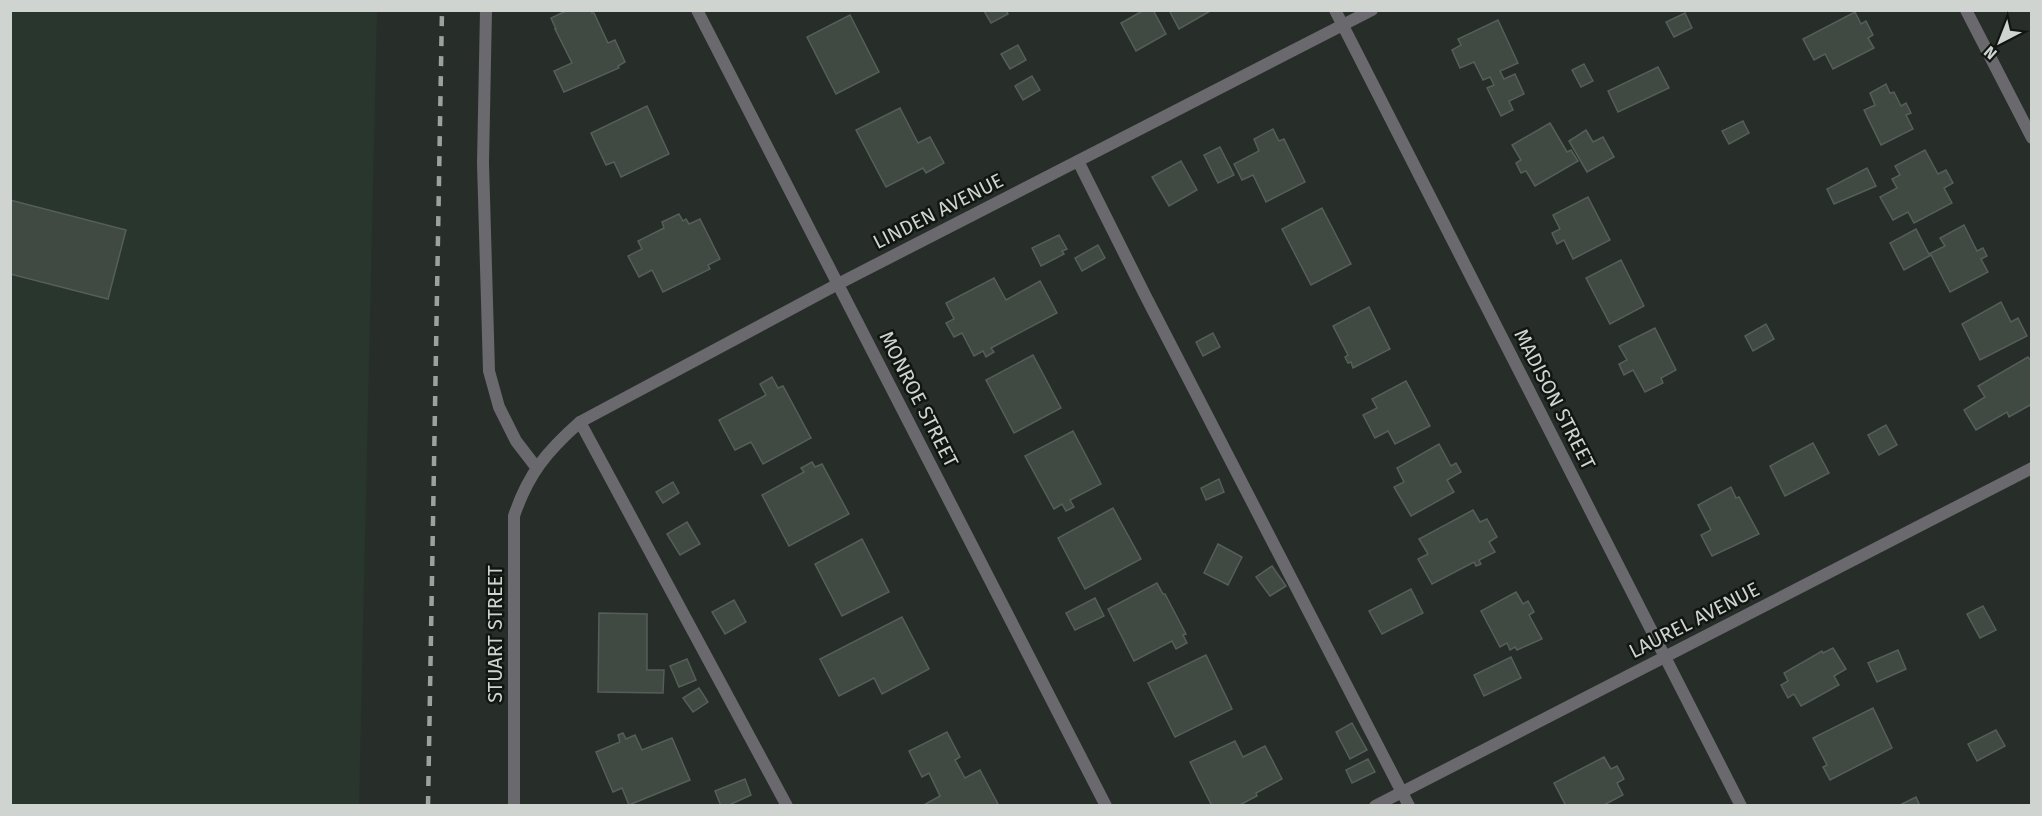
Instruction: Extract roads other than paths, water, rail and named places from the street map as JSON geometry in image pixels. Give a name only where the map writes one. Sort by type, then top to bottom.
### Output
[{"type":"street","points":[[486,10],[483,163],[489,371],[499,407],[516,441],[536,467]]},
{"type":"street","name":"MONROE STREET","points":[[698,10],[1106,806]]},
{"type":"street","name":"MADISON STREET","points":[[1335,10],[1741,806]]},
{"type":"street","name":"LINDEN AVENUE","points":[[536,467],[557,442],[580,422],[838,284],[1372,10]]},
{"type":"street","points":[[1966,10],[2031,138]]},
{"type":"street","points":[[1078,161],[1408,806]]},
{"type":"street","points":[[580,422],[787,806]]},
{"type":"street","name":"STUART STREET","points":[[514,806],[514,516],[521,495],[536,467]]},
{"type":"street","name":"LAUREL AVENUE","points":[[1375,806],[2031,468]]},
{"type":"railway","points":[[428,806],[442,10]]}]
